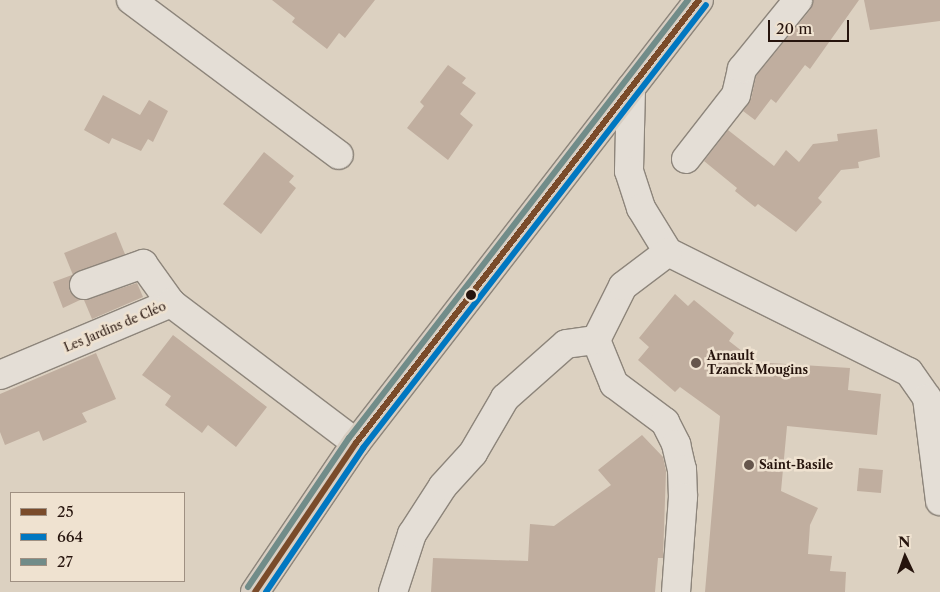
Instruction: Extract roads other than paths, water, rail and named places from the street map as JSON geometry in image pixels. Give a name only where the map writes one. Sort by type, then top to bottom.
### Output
[{"type":"main road","points":[[258,591],[356,443],[699,0]]},
{"type":"street","points":[[131,0],[339,155]]},
{"type":"street","points":[[686,159],[736,95],[742,69],[798,0]]},
{"type":"street","points":[[631,88],[629,170],[641,208],[668,252],[908,372],[927,398],[940,501]]},
{"type":"street","points":[[668,252],[623,286],[596,340],[614,384],[665,422],[676,444],[682,469],[676,592]]},
{"type":"street","points":[[84,285],[143,264],[171,303]]},
{"type":"street","name":"Les Jardins de Cléo","points":[[0,375],[171,303],[356,443]]},
{"type":"street","points":[[393,592],[412,534],[443,486],[473,452],[505,398],[566,344],[596,340]]},
{"type":"place","name":"Arnault Tzanck Mougins","points":[[696,363]]},
{"type":"place","name":"Saint-Basile","points":[[749,465]]}]
